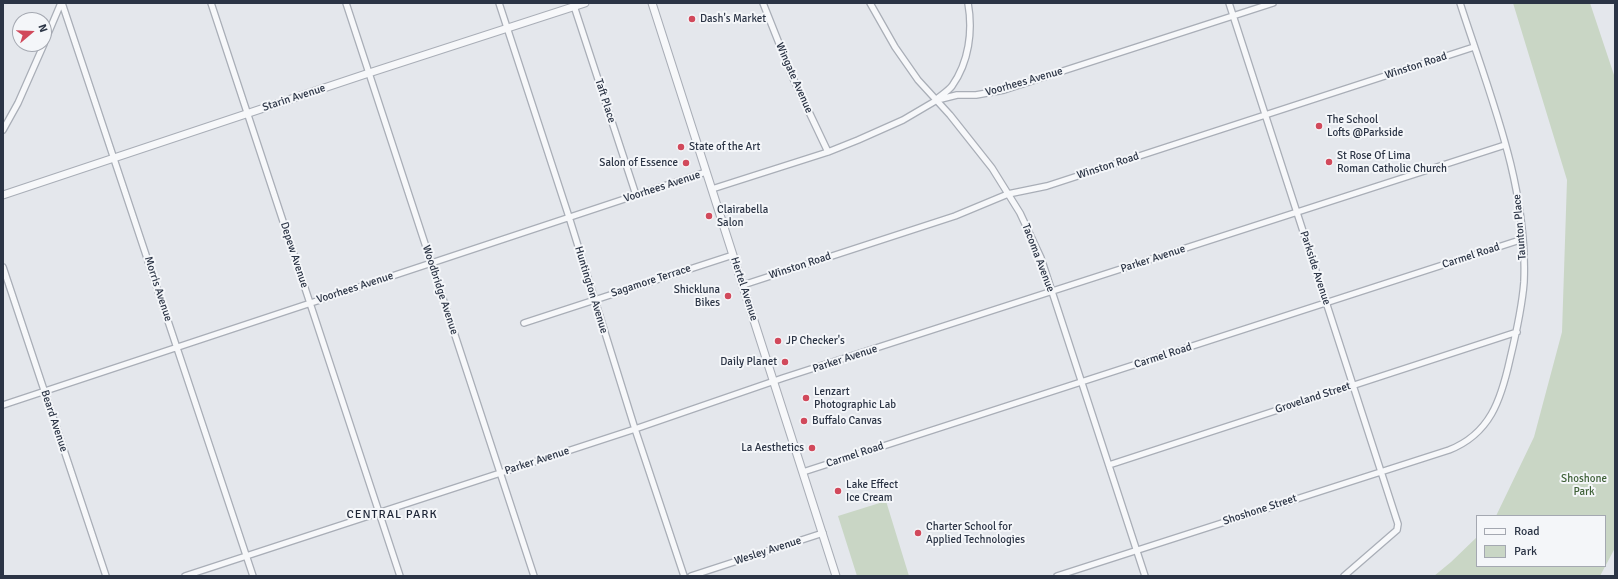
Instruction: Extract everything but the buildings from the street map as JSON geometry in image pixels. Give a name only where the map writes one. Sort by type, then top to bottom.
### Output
[{"type":"street","points":[[52,26],[62,3]]},
{"type":"street","name":"Morris Avenue","points":[[62,3],[253,576]]},
{"type":"street","name":"Depew Avenue","points":[[211,3],[400,576]]},
{"type":"street","name":"Woodbridge Avenue","points":[[346,3],[534,576]]},
{"type":"street","name":"Huntington Avenue","points":[[499,3],[569,218],[635,429],[684,576]]},
{"type":"street","name":"Starin Avenue","points":[[3,195],[585,3]]},
{"type":"street","name":"Hertel Avenue","points":[[652,3],[836,576]]},
{"type":"street","name":"Wingate Avenue","points":[[763,3],[792,76],[828,152]]},
{"type":"street","name":"Tacoma Avenue","points":[[870,3],[895,47],[918,80],[982,153],[1020,213],[1034,243],[1052,292],[1145,576]]},
{"type":"street","points":[[937,100],[951,87],[959,73],[967,53],[970,38],[968,3]]},
{"type":"street","name":"Parkside Avenue","points":[[1229,3],[1398,524],[1397,530],[1344,576]]},
{"type":"street","name":"Voorhees Avenue","points":[[712,189],[828,152],[890,126],[937,100],[957,95],[983,94],[1004,90],[1273,3]]},
{"type":"street","name":"Taunton Place","points":[[1460,3],[1506,145],[1518,193],[1523,239],[1524,283],[1517,332],[1508,370],[1494,408],[1483,428],[1464,444]]},
{"type":"street","name":"Taft Place","points":[[574,6],[636,195]]},
{"type":"street","name":"Winston Road","points":[[743,285],[956,216],[1008,194],[1047,186],[1474,47]]},
{"type":"street","points":[[3,130],[18,103],[40,52]]},
{"type":"street","name":"Parker Avenue","points":[[186,576],[774,382],[1506,145]]},
{"type":"street","name":"Voorhees Avenue","points":[[3,405],[706,172]]},
{"type":"street","name":"Carmel Road","points":[[803,472],[1523,239]]},
{"type":"street","name":"Sagamore Terrace","points":[[524,323],[733,254]]},
{"type":"street","name":"Beard Avenue","points":[[3,268],[106,576]]},
{"type":"street","name":"Groveland Street","points":[[1109,465],[1517,332]]},
{"type":"street","name":"Shoshone Street","points":[[1057,576],[1464,444]]},
{"type":"street","name":"Wesley Avenue","points":[[691,576],[822,533]]},
{"type":"green space","name":"Shoshone Park","points":[[1513,3],[1590,3],[1615,78],[1615,548],[1606,565],[1606,515],[1496,515],[1534,437],[1562,332],[1567,180]]},
{"type":"green space","points":[[886,501],[909,576],[857,576],[838,516]]},
{"type":"green space","points":[[1476,538],[1476,567],[1605,567],[1600,576],[1434,576]]},
{"type":"place","name":"Dash's Market","points":[[692,19]]},
{"type":"place","name":"The School Lofts @Parkside","points":[[1319,126]]},
{"type":"place","name":"State of the Art","points":[[681,147]]},
{"type":"place","name":"St Rose Of Lima Roman Catholic Church","points":[[1329,162]]},
{"type":"place","name":"Salon of Essence","points":[[686,163]]},
{"type":"place","name":"Clairabella Salon","points":[[709,216]]},
{"type":"place","name":"Shickluna Bikes","points":[[728,296]]},
{"type":"place","name":"JP Checker's","points":[[778,341]]},
{"type":"place","name":"Daily Planet","points":[[785,362]]},
{"type":"place","name":"Lenzart Photographic Lab","points":[[806,398]]},
{"type":"place","name":"Buffalo Canvas","points":[[804,421]]},
{"type":"place","name":"La Aesthetics","points":[[812,448]]},
{"type":"place","name":"Lake Effect Ice Cream","points":[[838,491]]},
{"type":"place","name":"Charter School for Applied Technologies","points":[[918,533]]},
{"type":"district","name":"CENTRAL PARK","points":[[392,515]]}]
